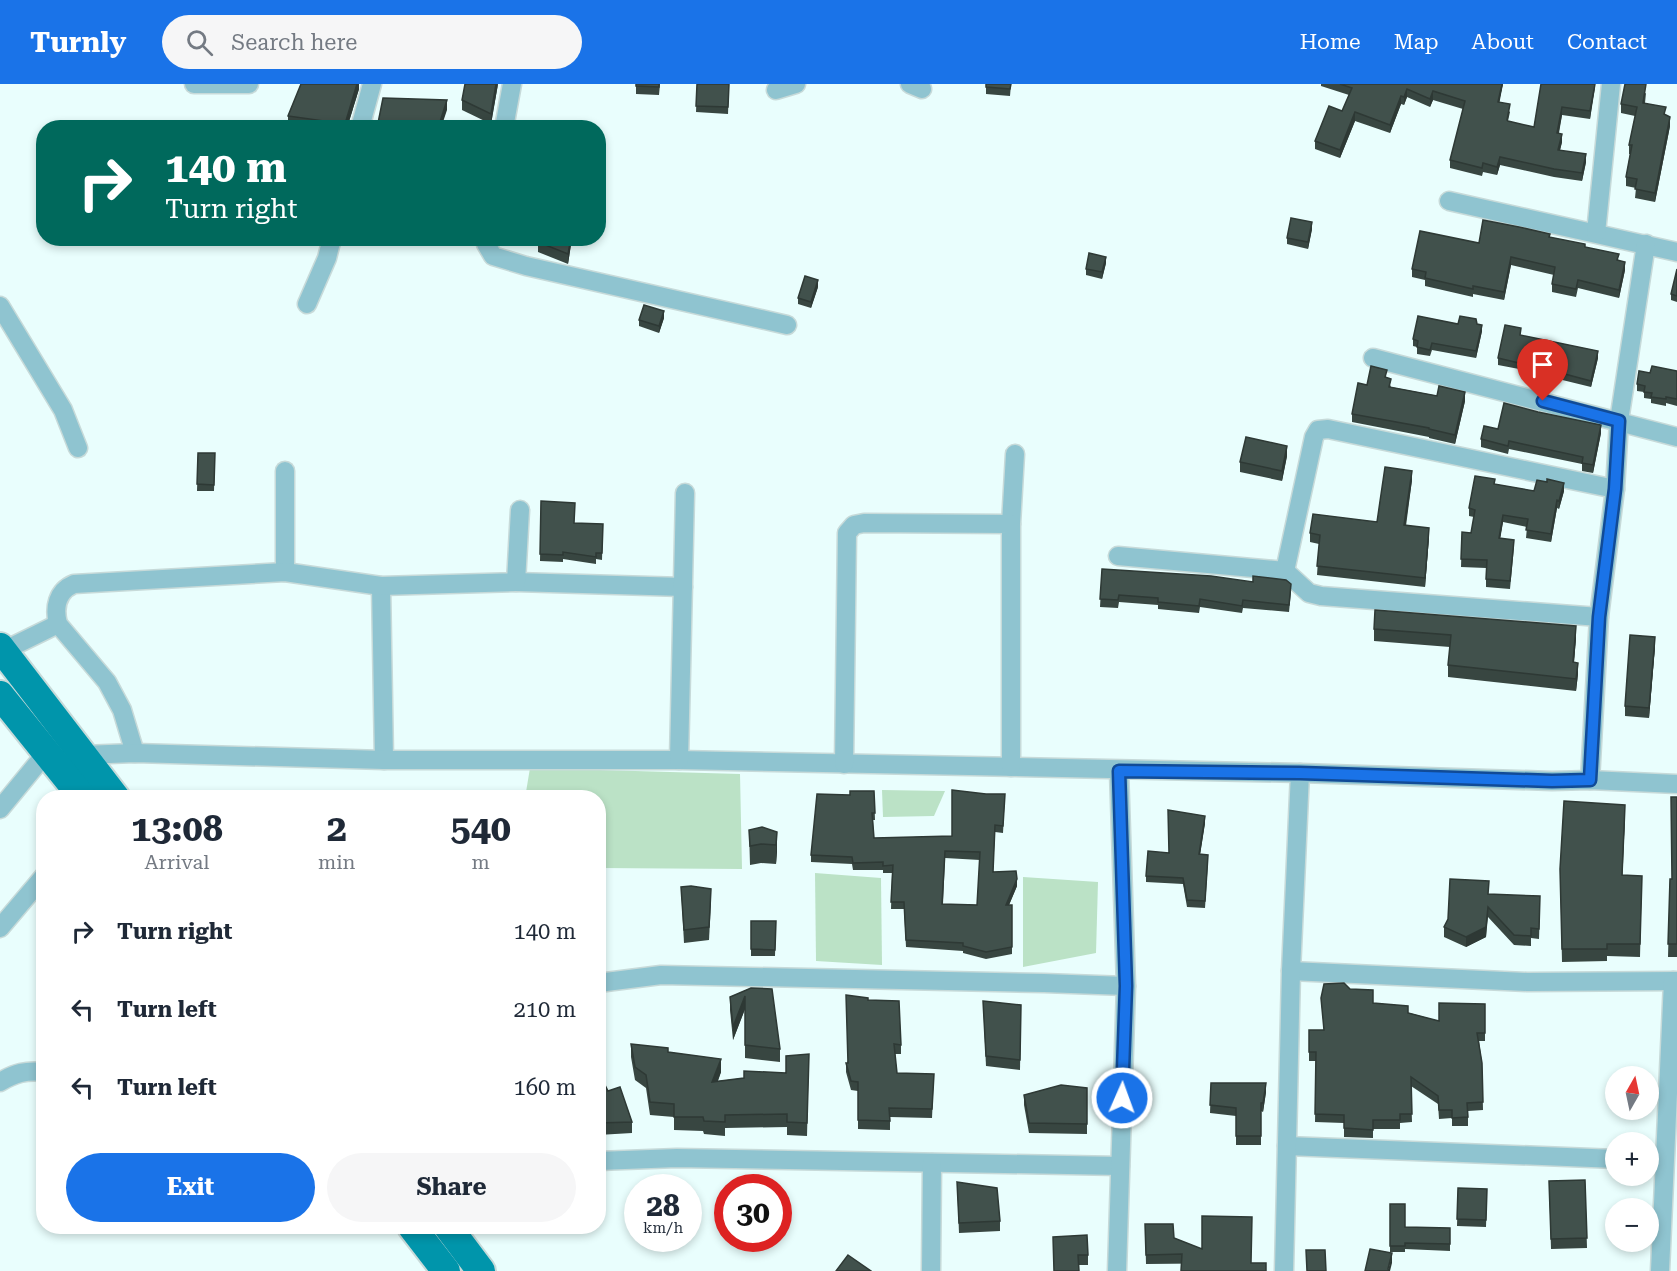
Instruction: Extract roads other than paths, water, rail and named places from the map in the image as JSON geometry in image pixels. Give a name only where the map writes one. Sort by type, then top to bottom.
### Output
[{"type":"main road","points":[[1,649],[110,790]]},
{"type":"main road","points":[[0,695],[75,790]]},
{"type":"main road","points":[[417,1234],[446,1271]]},
{"type":"main road","points":[[453,1234],[481,1271]]},
{"type":"street","points":[[194,84],[249,84]]},
{"type":"street","points":[[362,120],[372,84]]},
{"type":"street","points":[[505,120],[512,84]]},
{"type":"street","points":[[777,92],[796,84]]},
{"type":"street","points":[[1596,233],[1611,84]]},
{"type":"street","points":[[1449,201],[1677,252]]},
{"type":"street","points":[[1590,780],[1599,617],[1615,489],[1619,421],[1646,244]]},
{"type":"street","points":[[307,304],[330,246]]},
{"type":"street","points":[[487,246],[493,256],[526,266],[787,325]]},
{"type":"street","points":[[0,306],[63,410],[78,448]]},
{"type":"street","points":[[1373,358],[1677,436]]},
{"type":"street","points":[[1285,571],[1314,437],[1318,430],[1328,429],[1615,489]]},
{"type":"street","points":[[1011,767],[1011,524],[1015,454]]},
{"type":"street","points":[[285,471],[285,572]]},
{"type":"street","points":[[679,760],[685,493]]},
{"type":"street","points":[[516,582],[520,510]]},
{"type":"street","points":[[844,764],[847,532],[854,525],[864,523],[1011,524]]},
{"type":"street","points":[[1118,556],[1285,571],[1309,593],[1321,596],[1599,617]]},
{"type":"street","points":[[135,753],[122,710],[107,682],[58,624],[56,614],[61,592],[74,584],[285,572],[381,586],[516,582],[683,586]]},
{"type":"street","points":[[381,586],[384,760]]},
{"type":"street","points":[[1,649],[58,624]]},
{"type":"street","points":[[0,809],[45,753]]},
{"type":"street","points":[[83,755],[135,753],[384,760],[679,760],[1300,773],[1677,784]]},
{"type":"street","points":[[1117,1271],[1126,986],[1119,771]]},
{"type":"street","points":[[1284,1271],[1291,971],[1300,773]]},
{"type":"street","points":[[0,928],[36,885]]},
{"type":"street","points":[[1291,971],[1527,982],[1675,981],[1659,1141]]},
{"type":"street","points":[[606,982],[661,975],[1126,986]]},
{"type":"street","points":[[0,1082],[17,1073],[36,1071]]},
{"type":"street","points":[[1287,1146],[1605,1159]]},
{"type":"street","points":[[606,1161],[677,1158],[1120,1166]]},
{"type":"street","points":[[931,1271],[932,1163]]},
{"type":"street","points":[[1658,1186],[1660,1271]]}]
